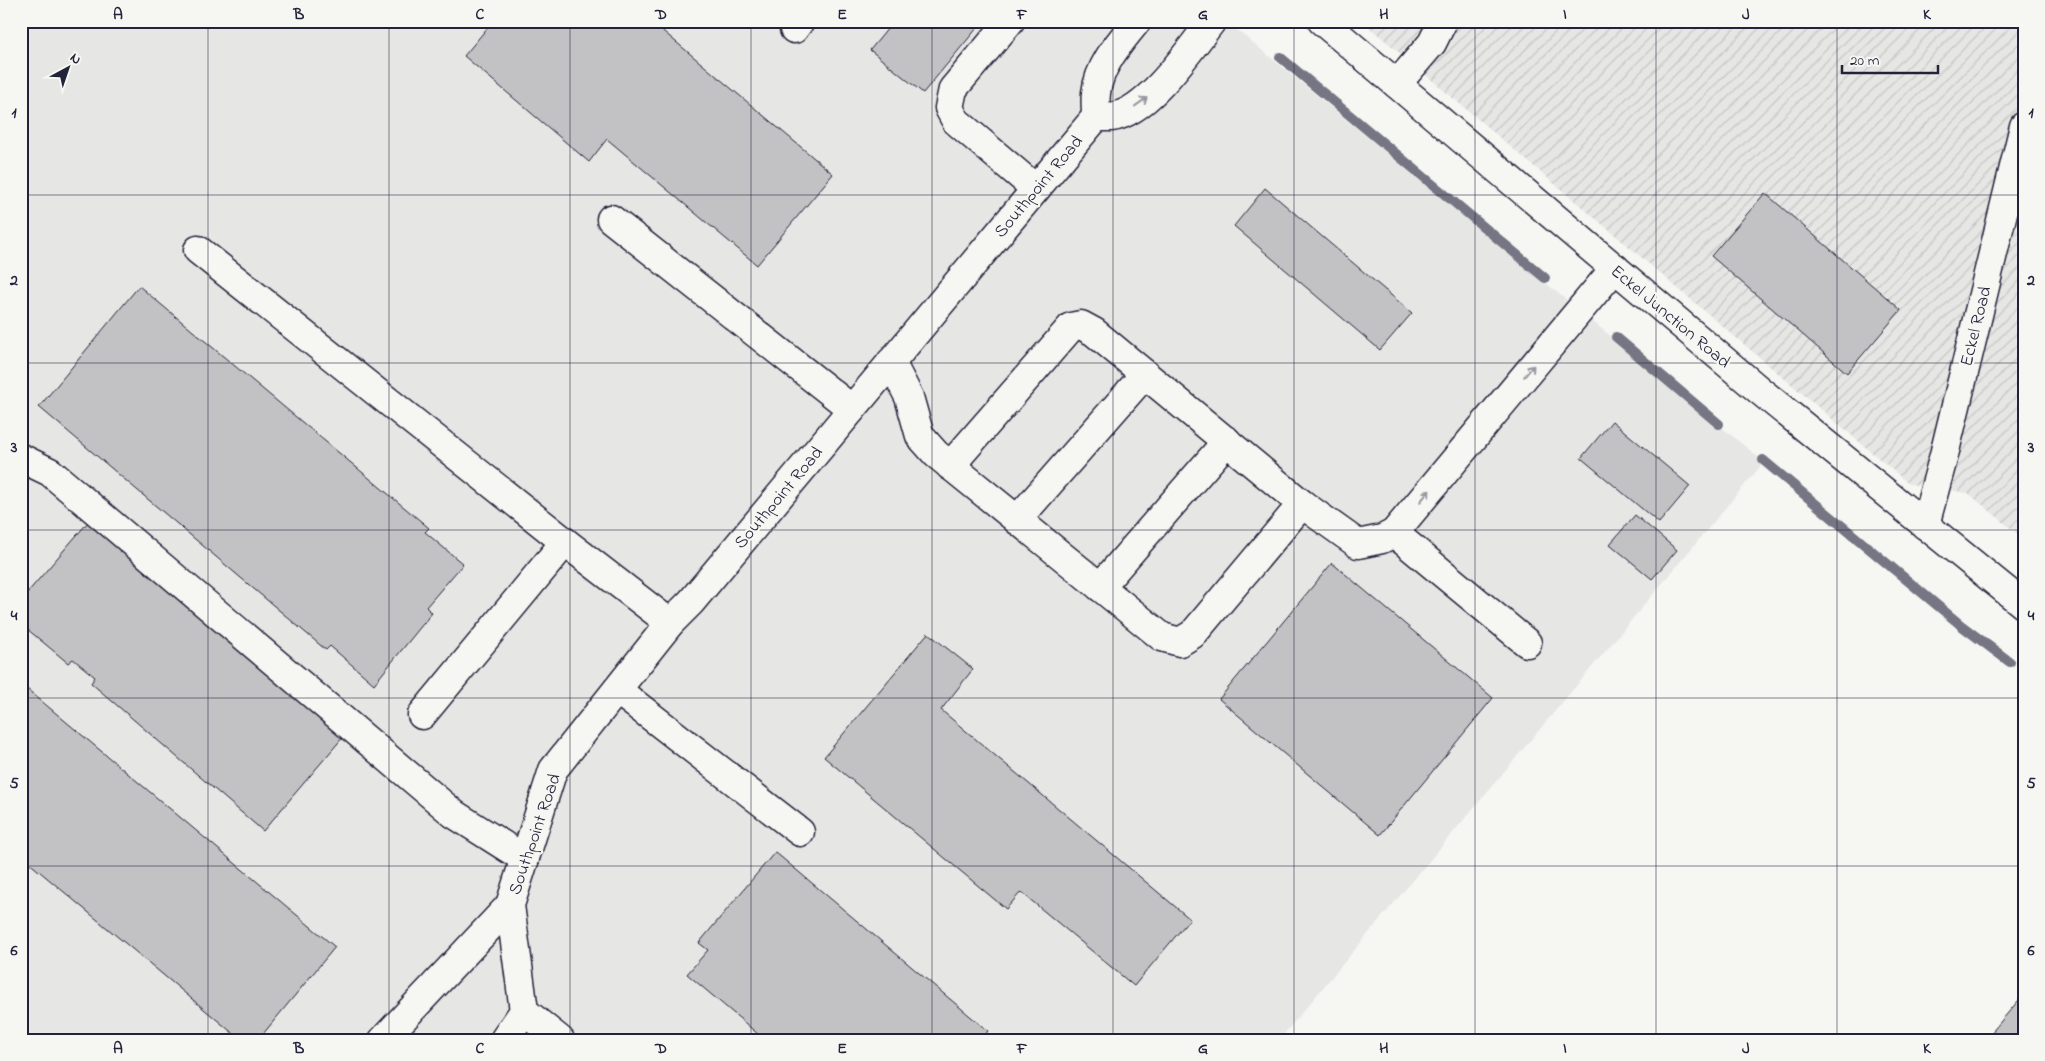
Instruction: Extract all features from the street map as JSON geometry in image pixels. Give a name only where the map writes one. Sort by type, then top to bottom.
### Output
[{"type":"street","points":[[1010,21],[954,89],[949,108],[956,121],[1036,189]]},
{"type":"street","points":[[1137,21],[1115,48],[1103,70],[1096,92],[1096,117],[1113,117],[1127,111],[1158,89],[1212,21]]},
{"type":"street","name":"Eckel Junction Road","points":[[1322,21],[1759,390],[2024,605]]},
{"type":"street","points":[[1396,84],[1432,43],[1442,21]]},
{"type":"street","name":"Southpoint Road","points":[[510,905],[553,770],[670,623],[691,602],[1096,117]]},
{"type":"street","name":"Eckel Road","points":[[1925,525],[1944,455],[2024,126]]},
{"type":"street","points":[[611,219],[852,409]]},
{"type":"street","points":[[198,250],[565,542],[670,623]]},
{"type":"street","points":[[950,466],[1071,328],[1081,325],[1094,332],[1302,504],[1358,544],[1382,539],[1394,533],[1615,268]]},
{"type":"street","points":[[891,362],[909,397],[920,436],[936,454],[1162,638],[1180,642],[1193,634],[1302,504]]},
{"type":"street","points":[[1017,520],[1145,374]]},
{"type":"street","points":[[1100,587],[1227,441]]},
{"type":"street","points":[[21,458],[50,472],[454,814],[525,859]]},
{"type":"street","points":[[1394,533],[1527,644]]},
{"type":"street","points":[[422,715],[565,542]]},
{"type":"street","points":[[617,690],[800,832]]},
{"type":"street","points":[[504,1040],[524,1012],[510,905]]},
{"type":"street","points":[[383,1040],[510,905]]},
{"type":"street","points":[[524,1012],[560,1040]]},
{"type":"shaded area","points":[[21,21],[1226,21],[1764,462],[1279,1040],[21,1040]]},
{"type":"shaded area","points":[[1362,21],[2024,21],[2024,539],[1968,493],[1909,484]]},
{"type":"building","points":[[493,21],[651,21],[833,174],[757,265],[607,139],[589,162],[464,56]]},
{"type":"building","points":[[894,21],[983,21],[923,93],[870,50]]},
{"type":"building","points":[[1265,188],[1412,313],[1380,350],[1234,226]]},
{"type":"building","points":[[1765,193],[1901,310],[1847,373],[1711,256]]},
{"type":"building","points":[[139,286],[429,528],[425,532],[463,564],[426,607],[432,613],[374,684],[330,646],[326,650],[39,407]]},
{"type":"building","points":[[1612,421],[1690,486],[1659,523],[1581,458]]},
{"type":"building","points":[[1635,515],[1677,550],[1652,579],[1610,544]]},
{"type":"building","points":[[89,521],[344,736],[263,831],[91,683],[95,677],[73,659],[68,663],[21,624],[21,600]]},
{"type":"building","points":[[1332,563],[1493,698],[1380,835],[1219,699]]},
{"type":"building","points":[[928,633],[973,669],[941,710],[1190,919],[1134,986],[1021,892],[1006,909],[824,757]]},
{"type":"building","points":[[21,684],[335,947],[258,1040],[241,1040],[21,856]]},
{"type":"building","points":[[775,852],[988,1031],[981,1040],[765,1040],[687,974],[708,950],[699,943]]},
{"type":"building","points":[[2024,994],[2024,1040],[1985,1040]]},
{"type":"waterway","points":[[1280,57],[1545,278]]},
{"type":"waterway","points":[[1616,337],[1719,424]]},
{"type":"waterway","points":[[1763,460],[1962,626],[2010,662]]}]
